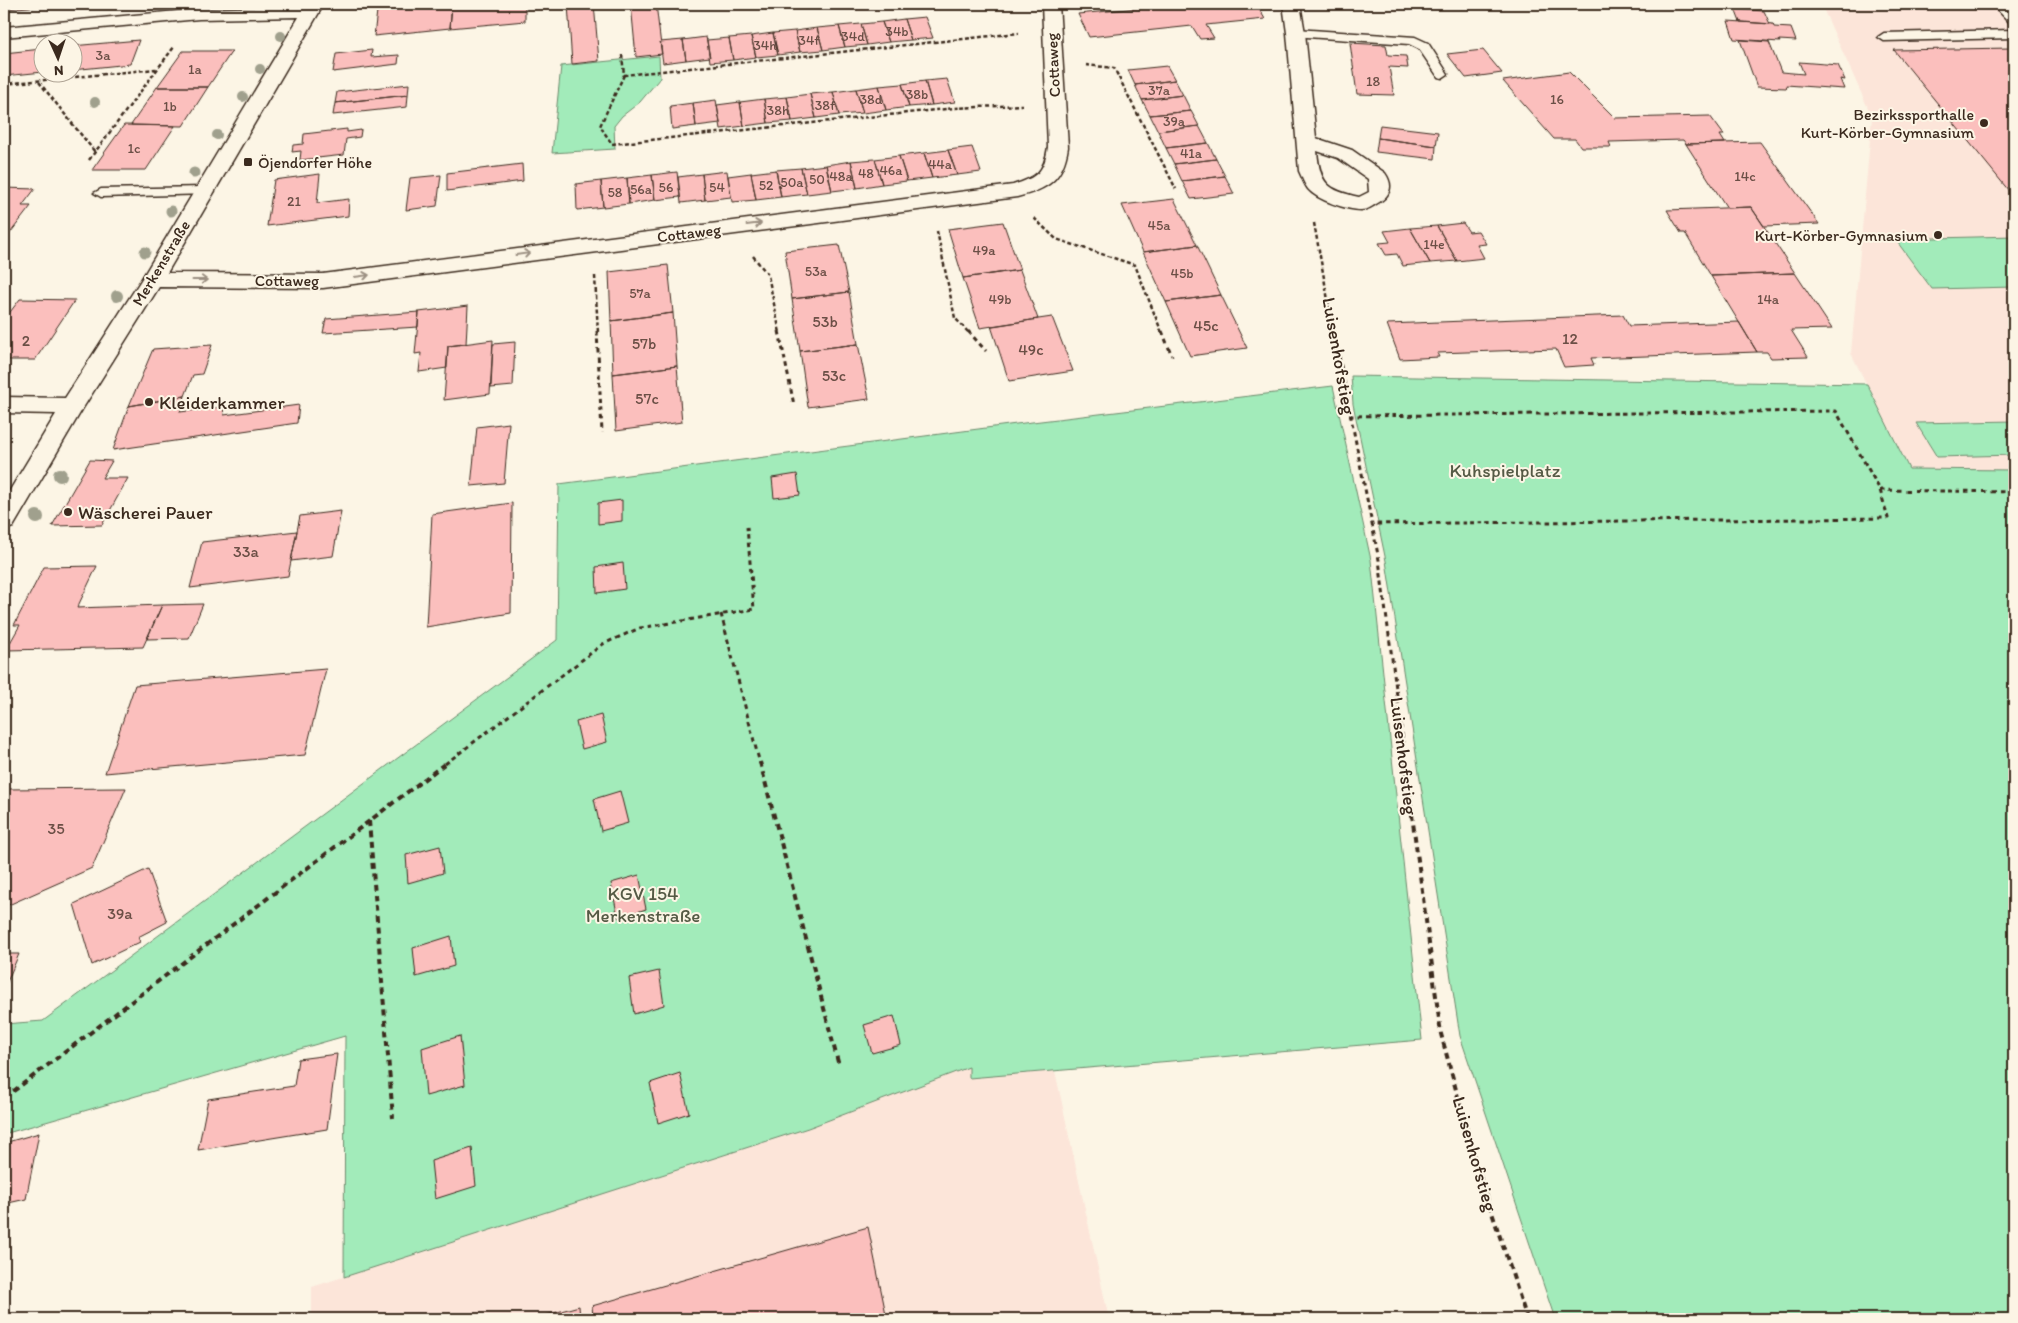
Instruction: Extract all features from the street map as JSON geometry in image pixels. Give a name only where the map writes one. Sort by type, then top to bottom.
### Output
[{"type":"street","name":"Cottaweg","points":[[152,280],[323,281],[1009,192],[1042,182],[1056,166],[1058,147],[1050,4]]},
{"type":"street","points":[[1291,4],[1296,33],[1306,141],[1309,171],[1316,186],[1335,198],[1362,204],[1379,194],[1378,177],[1345,154],[1306,141]]},
{"type":"street","points":[[4,32],[199,14],[312,7]]},
{"type":"street","name":"Merkenstraße","points":[[4,521],[72,406],[152,280],[312,7]]},
{"type":"street","points":[[4,405],[72,406]]},
{"type":"lane","points":[[1998,4],[2014,20]]},
{"type":"lane","points":[[1296,33],[1410,40],[1424,46],[1442,74]]},
{"type":"lane","points":[[1884,37],[2014,34]]},
{"type":"lane","points":[[101,193],[204,191]]},
{"type":"path","points":[[89,160],[199,14]]},
{"type":"path","points":[[624,75],[1052,30]]},
{"type":"path","points":[[622,55],[624,75],[600,126],[612,144],[956,108],[1056,104]]},
{"type":"path","points":[[1053,61],[1114,68],[1176,188]]},
{"type":"path","points":[[82,77],[156,69]]},
{"type":"path","points":[[4,84],[32,82]]},
{"type":"path","points":[[39,82],[95,152]]},
{"type":"path","name":"Luisenhofstieg","points":[[1316,186],[1310,202],[1379,560],[1441,1034],[1476,1164],[1527,1319]]},
{"type":"path","points":[[1009,192],[1056,239],[1135,266],[1172,356]]},
{"type":"path","points":[[931,202],[954,318],[986,351]]},
{"type":"path","points":[[729,228],[768,275],[794,405]]},
{"type":"path","points":[[594,245],[602,433]]},
{"type":"path","points":[[1350,416],[1836,411],[1880,490],[1888,518],[1371,524]]},
{"type":"path","points":[[1880,490],[2014,492]]},
{"type":"path","points":[[4,1096],[19,1087],[603,644],[640,628],[754,609],[747,527]]},
{"type":"path","points":[[721,614],[839,1066]]},
{"type":"path","points":[[369,821],[393,1118]]},
{"type":"shaded area","name":"Kurt-Körber-Gymnasium","points":[[1821,4],[2014,4],[2014,470],[1909,469],[1851,353],[1872,117]]},
{"type":"shaded area","points":[[969,1067],[970,1078],[1055,1071],[1109,1319],[312,1319],[312,1287],[808,1128]]},
{"type":"green space","points":[[659,56],[660,78],[640,102],[622,116],[614,126],[615,149],[552,153],[561,66]]},
{"type":"green space","points":[[2014,236],[2014,287],[1932,289],[1895,239]]},
{"type":"green space","name":"Kuhspielplatz","points":[[1351,376],[1867,384],[1909,469],[2014,470],[2014,1319],[1555,1319],[1460,1036],[1386,561],[1353,404]]},
{"type":"green space","name":"KGV 154 Merkenstraße","points":[[1333,386],[1371,560],[1422,1040],[969,1078],[969,1067],[808,1128],[344,1277],[345,1036],[4,1134],[4,1024],[43,1021],[557,640],[559,484],[1024,423]]},
{"type":"green space","points":[[2014,421],[2014,455],[1937,457],[1916,423]]},
{"type":"building","points":[[4,4],[66,4],[4,9]]},
{"type":"building","points":[[452,4],[525,4],[525,21],[450,28]]},
{"type":"building","points":[[452,4],[450,28],[374,36],[377,11]]},
{"type":"building","points":[[568,4],[594,4],[599,61],[572,64]]},
{"type":"building","points":[[631,4],[656,4],[662,54],[636,57]]},
{"type":"building","points":[[1178,4],[1256,4],[1265,19],[1206,25],[1214,38],[1200,39],[1192,26],[1089,37],[1078,14]]},
{"type":"building","points":[[1458,4],[1524,4],[1526,6],[1460,8]]},
{"type":"building","points":[[1683,4],[1723,4],[1725,5],[1685,7]]},
{"type":"building","points":[[1735,9],[1764,11],[1770,24],[1740,22]]},
{"type":"building","points":[[925,17],[933,38],[911,40],[904,19]]},
{"type":"building","points":[[904,19],[911,40],[889,42],[882,22]]},
{"type":"building","points":[[1728,21],[1773,24],[1774,27],[1791,28],[1796,41],[1779,40],[1780,42],[1734,39]]},
{"type":"building","points":[[882,22],[889,42],[867,45],[861,24]]},
{"type":"building","points":[[861,24],[867,45],[845,47],[839,26]]},
{"type":"building","points":[[839,26],[845,47],[823,50],[817,28]]},
{"type":"building","points":[[817,28],[823,50],[800,52],[795,31]]},
{"type":"building","points":[[795,31],[800,52],[778,55],[773,33]]},
{"type":"building","points":[[773,33],[778,55],[756,57],[751,36]]},
{"type":"building","points":[[751,36],[756,57],[733,60],[729,38]]},
{"type":"building","points":[[706,37],[710,57],[686,60],[683,40]]},
{"type":"building","points":[[729,38],[733,60],[710,62],[707,40]]},
{"type":"building","points":[[139,40],[130,64],[82,69],[82,45]]},
{"type":"building","points":[[683,40],[686,60],[663,63],[660,42]]},
{"type":"building","points":[[1740,40],[1769,42],[1781,72],[1804,74],[1799,62],[1838,65],[1845,80],[1840,79],[1844,89],[1786,85],[1787,88],[1757,87]]},
{"type":"building","points":[[1350,43],[1386,45],[1388,55],[1406,56],[1408,68],[1389,67],[1394,95],[1357,94]]},
{"type":"building","name":"Bezirkssporthalle Kurt-Körber-Gymnasium","points":[[2012,48],[2014,50],[2014,197],[1894,50]]},
{"type":"building","points":[[32,50],[32,73],[4,76],[4,53]]},
{"type":"building","points":[[372,50],[371,57],[399,55],[398,64],[333,72],[336,54]]},
{"type":"building","points":[[1483,50],[1502,73],[1466,78],[1447,54]]},
{"type":"building","points":[[183,51],[232,51],[208,87],[157,87]]},
{"type":"building","points":[[1167,66],[1175,80],[1135,85],[1128,70]]},
{"type":"building","points":[[1569,72],[1615,118],[1710,116],[1724,135],[1720,135],[1725,143],[1686,144],[1683,140],[1609,142],[1611,147],[1581,147],[1575,139],[1554,139],[1503,81]]},
{"type":"building","points":[[947,79],[955,102],[932,105],[925,81]]},
{"type":"building","points":[[1175,80],[1183,95],[1142,100],[1135,85]]},
{"type":"building","points":[[925,81],[932,105],[909,107],[902,84]]},
{"type":"building","points":[[409,84],[408,95],[335,103],[337,92]]},
{"type":"building","points":[[902,84],[909,107],[886,110],[879,86]]},
{"type":"building","points":[[879,86],[886,110],[863,113],[856,89]]},
{"type":"building","points":[[157,87],[208,87],[183,126],[131,125]]},
{"type":"building","points":[[856,89],[863,113],[839,115],[833,92]]},
{"type":"building","points":[[833,92],[839,115],[816,118],[810,94]]},
{"type":"building","points":[[810,94],[816,118],[792,121],[787,97]]},
{"type":"building","points":[[408,95],[407,107],[333,115],[335,103]]},
{"type":"building","points":[[1183,95],[1191,111],[1150,115],[1142,100]]},
{"type":"building","points":[[787,97],[792,121],[768,123],[764,99]]},
{"type":"building","points":[[764,99],[768,123],[744,126],[740,102]]},
{"type":"building","points":[[716,100],[720,123],[696,126],[693,103]]},
{"type":"building","points":[[740,102],[744,126],[721,129],[717,105]]},
{"type":"building","points":[[693,103],[696,126],[672,129],[670,106]]},
{"type":"building","points":[[1191,111],[1199,126],[1158,131],[1150,115]]},
{"type":"building","points":[[124,125],[175,126],[146,170],[92,170]]},
{"type":"building","points":[[1380,125],[1438,132],[1436,146],[1378,138]]},
{"type":"building","points":[[1199,126],[1208,143],[1166,148],[1158,131]]},
{"type":"building","points":[[347,129],[347,132],[361,130],[360,137],[346,139],[344,155],[300,160],[301,151],[292,152],[293,145],[303,144],[304,134]]},
{"type":"building","points":[[1378,138],[1436,146],[1435,159],[1376,152]]},
{"type":"building","points":[[1760,142],[1819,224],[1764,226],[1751,207],[1727,208],[1686,144]]},
{"type":"building","points":[[1208,143],[1216,159],[1174,164],[1166,148]]},
{"type":"building","points":[[972,147],[981,172],[957,175],[948,150]]},
{"type":"building","points":[[948,150],[957,175],[932,178],[924,153]]},
{"type":"building","points":[[924,153],[932,178],[907,181],[899,156]]},
{"type":"building","points":[[899,156],[907,181],[882,184],[875,159]]},
{"type":"building","points":[[875,159],[882,184],[857,188],[851,161]]},
{"type":"building","points":[[1216,159],[1225,176],[1182,181],[1174,164]]},
{"type":"building","points":[[851,161],[857,188],[832,191],[826,165]]},
{"type":"building","points":[[522,164],[523,181],[447,191],[447,173]]},
{"type":"building","points":[[826,165],[832,191],[807,194],[801,168]]},
{"type":"building","points":[[801,168],[807,194],[781,197],[776,170]]},
{"type":"building","points":[[776,170],[781,197],[756,200],[751,173]]},
{"type":"building","points":[[727,171],[731,197],[705,200],[702,174]]},
{"type":"building","points":[[677,172],[680,197],[655,200],[652,175]]},
{"type":"building","points":[[751,173],[756,200],[732,202],[728,176]]},
{"type":"building","points":[[320,174],[317,203],[349,199],[348,216],[267,226],[274,180]]},
{"type":"building","points":[[702,174],[705,200],[681,203],[678,177]]},
{"type":"building","points":[[441,175],[437,206],[406,210],[410,178]]},
{"type":"building","points":[[652,175],[655,200],[629,204],[627,178]]},
{"type":"building","points":[[1225,176],[1234,194],[1191,199],[1182,181]]},
{"type":"building","points":[[627,178],[629,204],[603,207],[601,181]]},
{"type":"building","points":[[601,181],[603,207],[577,210],[576,184]]},
{"type":"building","points":[[4,188],[35,189],[22,206],[31,206],[4,241]]},
{"type":"building","points":[[1174,199],[1197,245],[1143,252],[1122,205]]},
{"type":"building","points":[[1751,207],[1795,273],[1711,276],[1685,233],[1681,233],[1667,210]]},
{"type":"building","points":[[1003,222],[1020,270],[963,278],[948,229]]},
{"type":"building","points":[[1463,223],[1469,232],[1478,231],[1486,244],[1477,245],[1484,258],[1457,261],[1437,226]]},
{"type":"building","points":[[1437,226],[1457,261],[1430,263],[1410,228]]},
{"type":"building","points":[[1410,228],[1430,263],[1403,266],[1397,254],[1386,255],[1379,243],[1390,242],[1384,231]]},
{"type":"building","points":[[839,245],[849,292],[792,299],[785,251]]},
{"type":"building","points":[[1197,245],[1221,295],[1166,302],[1143,252]]},
{"type":"building","points":[[668,265],[673,313],[611,321],[609,272]]},
{"type":"building","points":[[1020,270],[1038,319],[980,328],[963,278]]},
{"type":"building","points":[[1795,273],[1832,329],[1791,330],[1808,357],[1771,358],[1767,352],[1757,352],[1711,276]]},
{"type":"building","points":[[849,292],[858,344],[800,351],[792,299]]},
{"type":"building","points":[[1221,295],[1247,348],[1190,356],[1166,302]]},
{"type":"building","points":[[20,299],[75,300],[35,360],[4,360],[4,320]]},
{"type":"building","points":[[468,306],[466,344],[448,346],[447,368],[419,372],[421,353],[415,354],[419,312]]},
{"type":"building","points":[[419,312],[418,327],[323,333],[326,319]]},
{"type":"building","points":[[673,313],[677,366],[613,374],[611,321]]},
{"type":"building","points":[[1623,315],[1629,326],[1739,322],[1757,352],[1591,358],[1594,365],[1564,367],[1556,349],[1437,353],[1439,357],[1400,359],[1387,324]]},
{"type":"building","points":[[1052,317],[1073,371],[1009,381],[991,326]]},
{"type":"building","points":[[493,340],[490,394],[444,400],[448,346]]},
{"type":"building","points":[[515,342],[513,386],[491,388],[493,344]]},
{"type":"building","points":[[858,344],[869,399],[808,407],[800,351]]},
{"type":"building","points":[[212,345],[202,374],[193,375],[185,396],[129,406],[153,349]]},
{"type":"building","points":[[677,366],[682,422],[616,431],[613,374]]},
{"type":"building","points":[[185,396],[180,412],[223,407],[224,415],[299,405],[297,423],[113,450],[129,406]]},
{"type":"building","points":[[509,423],[504,483],[471,486],[477,427]]},
{"type":"building","points":[[90,460],[112,461],[102,478],[128,478],[102,525],[52,526]]},
{"type":"building","points":[[797,474],[800,495],[774,498],[772,478]]},
{"type":"building","points":[[622,500],[622,521],[598,524],[598,503]]},
{"type":"building","points":[[512,503],[511,613],[426,627],[432,514]]},
{"type":"building","points":[[341,511],[333,556],[291,561],[300,516]]},
{"type":"building","points":[[297,531],[288,576],[190,588],[202,542]]},
{"type":"building","points":[[623,563],[625,589],[597,593],[596,567]]},
{"type":"building","points":[[97,566],[77,608],[162,605],[143,647],[6,650],[20,625],[14,625],[44,567]]},
{"type":"building","points":[[203,604],[189,638],[147,639],[162,605]]},
{"type":"building","points":[[326,669],[305,755],[105,773],[135,685]]},
{"type":"building","points":[[601,715],[607,742],[582,749],[576,722]]},
{"type":"building","points":[[126,788],[92,868],[4,907],[4,789]]},
{"type":"building","points":[[620,791],[628,823],[601,831],[594,799]]},
{"type":"building","points":[[440,846],[443,873],[408,883],[406,855]]},
{"type":"building","points":[[148,869],[167,922],[138,937],[140,942],[92,965],[74,904]]},
{"type":"building","points":[[639,875],[646,909],[618,918],[611,883]]},
{"type":"building","points":[[451,936],[454,966],[416,977],[413,948]]},
{"type":"building","points":[[4,954],[19,954],[4,989]]},
{"type":"building","points":[[659,971],[664,1005],[634,1014],[629,978]]},
{"type":"building","points":[[894,1016],[901,1045],[872,1053],[864,1025]]},
{"type":"building","points":[[460,1036],[465,1085],[426,1096],[422,1048]]},
{"type":"building","points":[[337,1054],[327,1129],[198,1150],[208,1099],[294,1086],[298,1059]]},
{"type":"building","points":[[680,1073],[689,1113],[658,1123],[650,1083]]},
{"type":"building","points":[[39,1133],[26,1199],[4,1204],[4,1143]]},
{"type":"building","points":[[472,1148],[476,1186],[435,1199],[431,1161]]},
{"type":"building","points":[[868,1227],[887,1319],[582,1319],[593,1316],[592,1306]]},
{"type":"building","points":[[579,1306],[580,1319],[532,1319]]},
{"type":"place","name":"Bezirkssporthalle Kurt-Körber-Gymnasium","points":[[1984,123]]},
{"type":"place","name":"Öjendorfer Höhe","points":[[248,162]]},
{"type":"place","name":"Kurt-Körber-Gymnasium","points":[[1938,235]]},
{"type":"place","name":"Kleiderkammer","points":[[149,402]]},
{"type":"place","name":"Wäscherei Pauer","points":[[68,512]]}]
